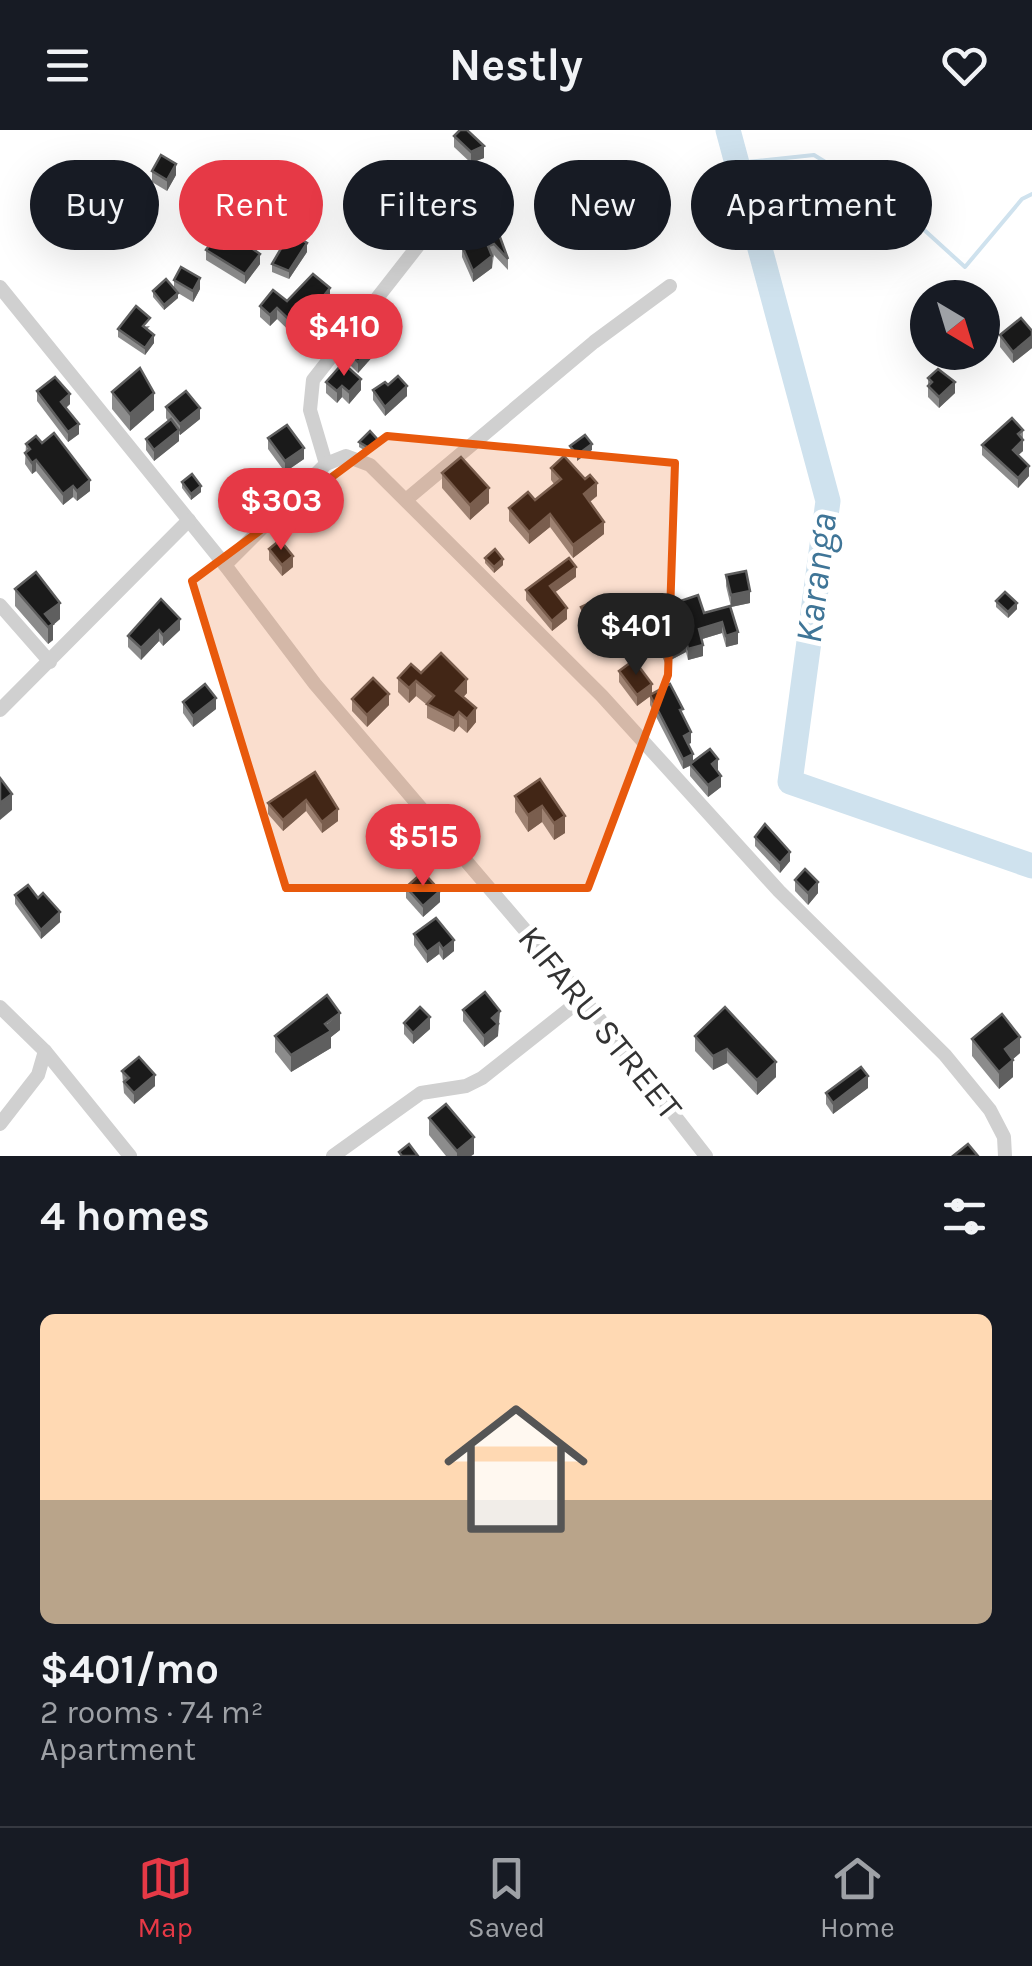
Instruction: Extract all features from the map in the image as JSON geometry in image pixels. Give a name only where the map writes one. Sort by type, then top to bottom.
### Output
[{"type":"street","points":[[326,464],[310,410],[313,380],[415,250]]},
{"type":"street","points":[[407,499],[594,342],[670,286]]},
{"type":"street","name":"KIFARU STREET","points":[[0,287],[225,565],[315,684],[584,998],[706,1156]]},
{"type":"street","points":[[225,565],[326,464],[346,456],[360,460],[407,499],[602,696],[778,891],[944,1055],[990,1110],[1004,1137],[1005,1156]]},
{"type":"street","points":[[0,710],[189,520]]},
{"type":"street","points":[[0,605],[50,662]]},
{"type":"street","points":[[333,1156],[421,1094],[466,1086],[482,1078],[584,998]]},
{"type":"street","points":[[0,1007],[45,1051],[130,1156]]},
{"type":"street","points":[[0,1124],[38,1074],[45,1051]]},
{"type":"highlighted area","points":[[387,436],[675,463],[668,675],[588,888],[286,888],[192,581]]},
{"type":"building","points":[[467,130],[484,146],[471,152],[454,136]]},
{"type":"building","points":[[161,155],[176,164],[167,180],[159,175]]},
{"type":"building","points":[[206,250],[254,250],[260,254],[245,274]]},
{"type":"building","points":[[280,250],[302,250],[289,271],[272,264]]},
{"type":"building","points":[[464,250],[490,250],[492,256],[473,271]]},
{"type":"building","points":[[181,267],[200,278],[193,291],[174,280]]},
{"type":"building","points":[[313,274],[330,288],[314,308],[319,313],[302,332],[277,308],[270,315],[260,306],[273,290],[287,301]]},
{"type":"building","points":[[166,279],[178,293],[164,305],[153,291]]},
{"type":"building","points":[[136,306],[150,318],[143,326],[154,335],[145,348],[118,329]]},
{"type":"building","points":[[1021,318],[1032,331],[1032,336],[1013,352],[1000,335]]},
{"type":"building","points":[[365,337],[374,344],[358,362],[350,354]]},
{"type":"building","points":[[343,363],[361,379],[349,392],[342,386],[337,391],[326,382]]},
{"type":"building","points":[[140,368],[154,393],[130,414],[112,392]]},
{"type":"building","points":[[939,370],[955,382],[939,397],[928,386],[932,382],[928,378]]},
{"type":"building","points":[[398,376],[407,386],[385,407],[373,390]]},
{"type":"building","points":[[55,377],[70,394],[61,402],[79,424],[68,432],[37,391]]},
{"type":"building","points":[[186,391],[200,408],[180,424],[166,407]]},
{"type":"building","points":[[1012,418],[1023,430],[1018,434],[1023,440],[1013,450],[1029,466],[1018,478],[982,445]]},
{"type":"building","points":[[171,419],[179,430],[154,450],[146,439]]},
{"type":"building","points":[[287,425],[304,448],[285,461],[268,438]]},
{"type":"building","points":[[370,431],[378,440],[369,448],[359,442]]},
{"type":"building","points":[[54,433],[90,480],[77,491],[73,486],[63,494],[36,460],[32,463],[25,453],[30,449],[26,444],[36,436],[42,443]]},
{"type":"building","points":[[585,435],[592,444],[577,455],[570,446]]},
{"type":"building","points":[[564,456],[585,479],[590,475],[597,483],[584,494],[604,522],[573,545],[550,514],[529,532],[509,508],[528,492],[535,500],[561,479],[551,468]]},
{"type":"building","points":[[461,457],[489,488],[470,505],[442,473]]},
{"type":"building","points":[[192,474],[201,486],[191,494],[182,482]]},
{"type":"building","points":[[280,540],[293,556],[282,565],[269,549]]},
{"type":"building","points":[[495,549],[503,559],[494,567],[485,558]]},
{"type":"building","points":[[569,558],[576,567],[550,586],[567,608],[552,621],[526,590]]},
{"type":"building","points":[[746,571],[750,591],[731,595],[726,575]]},
{"type":"building","points":[[36,572],[60,603],[45,614],[53,624],[48,627],[15,589]]},
{"type":"building","points":[[1005,592],[1017,603],[1008,612],[996,601]]},
{"type":"building","points":[[698,595],[704,613],[730,606],[738,632],[726,636],[722,622],[699,629],[703,645],[688,649],[686,641],[665,652],[646,605],[660,599],[663,607]]},
{"type":"building","points":[[600,598],[615,617],[592,628],[581,607]]},
{"type":"building","points":[[161,599],[180,619],[163,635],[159,630],[141,648],[128,636]]},
{"type":"building","points":[[441,653],[467,679],[456,691],[476,708],[467,719],[459,712],[454,718],[427,704],[434,696],[416,681],[409,688],[398,678],[411,664],[421,673]]},
{"type":"building","points":[[634,660],[652,684],[637,695],[619,671]]},
{"type":"building","points":[[373,678],[389,694],[367,715],[352,699]]},
{"type":"building","points":[[205,684],[216,698],[193,716],[183,702]]},
{"type":"building","points":[[670,684],[691,732],[684,736],[693,754],[683,759],[650,695]]},
{"type":"building","points":[[710,749],[718,759],[712,764],[721,776],[708,785],[690,764]]},
{"type":"building","points":[[315,772],[338,809],[322,822],[306,800],[283,820],[268,803]]},
{"type":"building","points":[[0,778],[12,794],[0,803]]},
{"type":"building","points":[[540,779],[565,816],[554,823],[542,806],[528,815],[515,796]]},
{"type":"building","points":[[765,824],[790,852],[780,863],[755,837]]},
{"type":"building","points":[[805,869],[818,882],[808,893],[795,880]]},
{"type":"building","points":[[423,872],[440,891],[423,906],[406,887]]},
{"type":"building","points":[[28,885],[38,898],[43,893],[60,912],[41,930],[15,895]]},
{"type":"building","points":[[436,918],[454,940],[443,949],[439,943],[427,952],[414,934]]},
{"type":"building","points":[[485,992],[500,1011],[492,1018],[498,1024],[484,1036],[463,1010]]},
{"type":"building","points":[[327,995],[340,1013],[325,1024],[331,1031],[291,1055],[275,1036]]},
{"type":"building","points":[[420,1007],[430,1017],[413,1033],[404,1023]]},
{"type":"building","points":[[725,1007],[776,1062],[757,1080],[727,1049],[713,1056],[695,1036]]},
{"type":"building","points":[[1002,1014],[1020,1037],[1005,1049],[1013,1060],[999,1072],[972,1039]]},
{"type":"building","points":[[139,1057],[155,1075],[134,1093],[124,1082],[129,1078],[122,1071]]},
{"type":"building","points":[[861,1067],[868,1076],[833,1103],[826,1093]]},
{"type":"building","points":[[446,1104],[474,1137],[457,1151],[429,1118]]},
{"type":"building","points":[[409,1144],[418,1156],[402,1156],[399,1152]]},
{"type":"building","points":[[968,1144],[978,1156],[953,1156]]},
{"type":"waterway","name":"Karanga","points":[[728,130],[828,501],[790,782],[1032,866]]},
{"type":"waterway","points":[[766,160],[814,155],[822,160]]},
{"type":"waterway","points":[[932,237],[965,267],[1022,199],[1032,194]]}]
